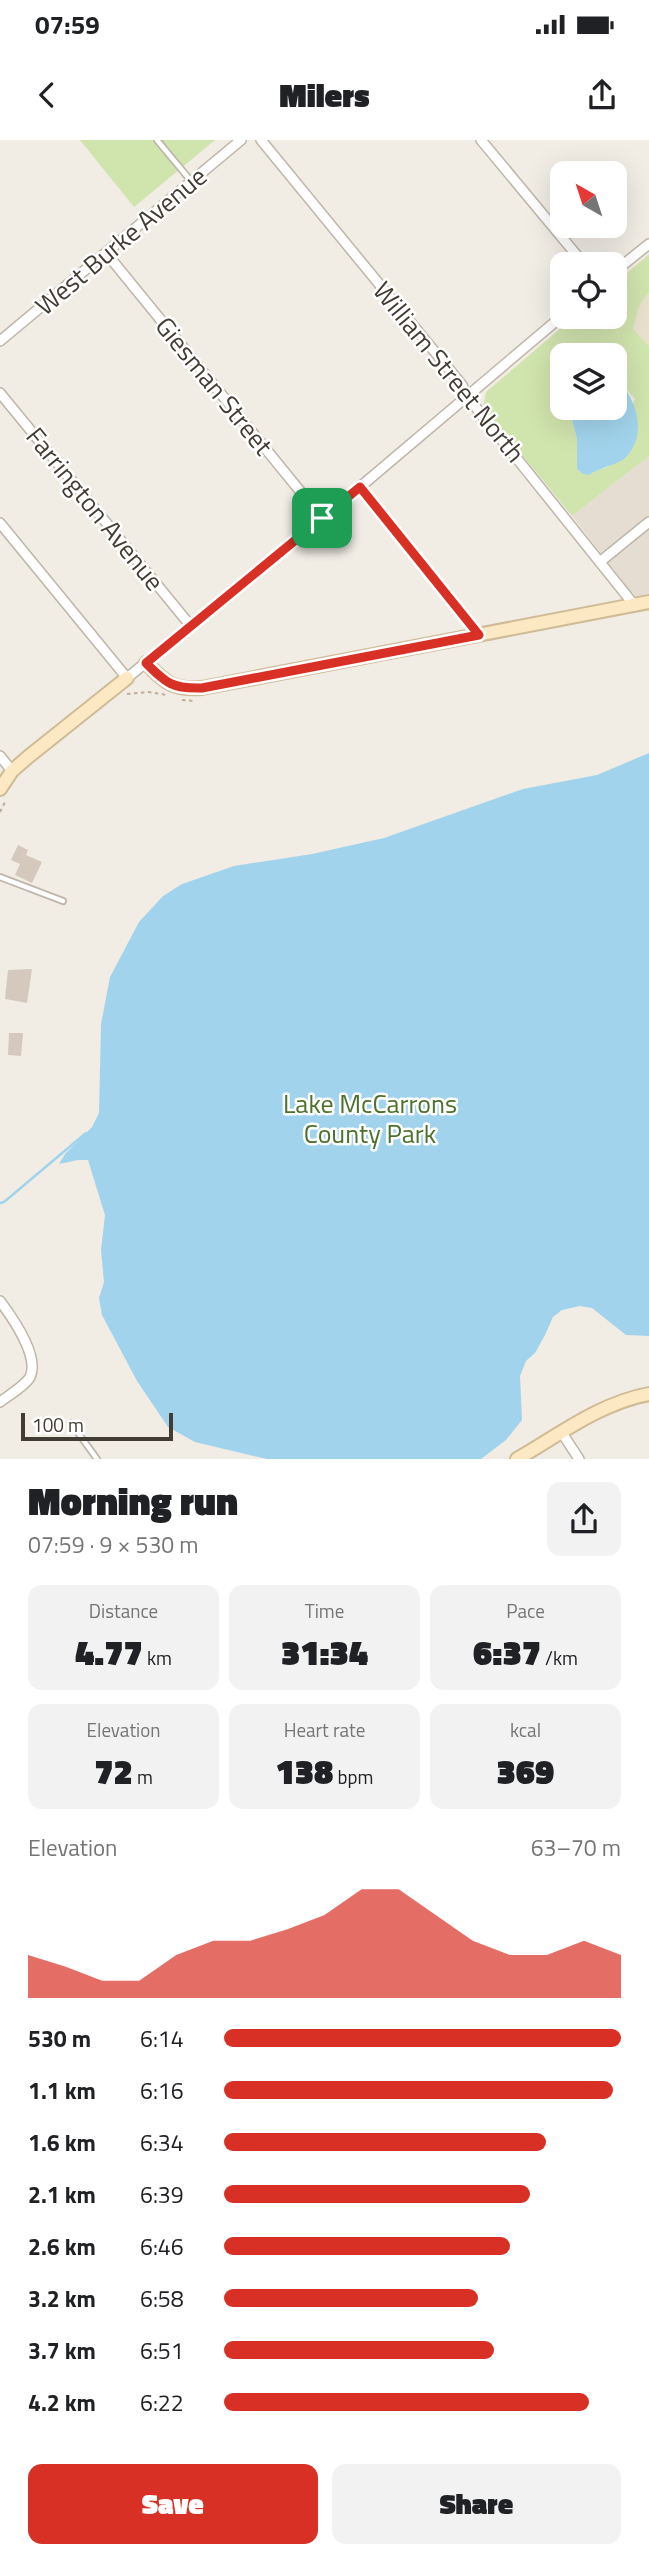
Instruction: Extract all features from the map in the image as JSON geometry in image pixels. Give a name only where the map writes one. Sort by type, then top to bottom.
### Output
[{"type":"street","name":"West Burke Avenue","points":[[0,341],[241,140]]},
{"type":"street","name":"William Street North","points":[[261,140],[462,385],[466,395],[635,606]]},
{"type":"street","points":[[481,140],[574,252]]},
{"type":"street","points":[[627,262],[649,244]]},
{"type":"street","name":"Giesman Street","points":[[107,254],[322,518]]},
{"type":"street","points":[[4,793],[12,771],[360,487],[550,326]]},
{"type":"street","name":"Farrington Avenue","points":[[0,393],[190,625]]},
{"type":"street","points":[[360,487],[479,635]]},
{"type":"street","points":[[601,561],[649,522]]},
{"type":"street","points":[[0,523],[127,678]]},
{"type":"street","points":[[146,663],[166,683],[176,688],[202,688],[649,602]]},
{"type":"street","points":[[0,756],[12,771]]},
{"type":"street","points":[[0,1301],[15,1322],[33,1363],[29,1378],[0,1402]]},
{"type":"street","points":[[517,1459],[603,1409],[649,1394]]},
{"type":"street","points":[[562,1433],[579,1459]]},
{"type":"lane","points":[[157,140],[192,182]]},
{"type":"lane","points":[[0,877],[63,901]]},
{"type":"lane","points":[[71,1423],[97,1459]]},
{"type":"path","points":[[123,695],[149,692],[194,701]]},
{"type":"path","points":[[0,811],[4,793]]},
{"type":"shaded area","points":[[649,254],[649,377],[621,329],[627,329],[627,272]]},
{"type":"shaded area","points":[[649,456],[649,597],[639,599],[572,516]]},
{"type":"green space","points":[[80,140],[215,140],[134,207]]},
{"type":"green space","points":[[649,255],[649,292],[639,306],[633,329],[649,346],[649,456],[572,516],[483,407],[486,392],[560,329],[627,329],[627,273]]},
{"type":"water","points":[[627,392],[634,406],[638,428],[632,450],[624,459],[589,475],[583,474],[577,469],[577,439],[572,420],[627,420]]},
{"type":"water","name":"Lake McCarrons County Park","points":[[649,753],[649,1336],[626,1335],[592,1308],[580,1306],[562,1310],[553,1317],[520,1376],[522,1420],[506,1440],[481,1459],[267,1459],[195,1442],[168,1427],[137,1381],[102,1315],[99,1298],[104,1282],[101,1250],[105,1215],[88,1160],[59,1164],[65,1154],[92,1127],[99,1113],[101,1024],[110,977],[139,922],[163,896],[182,884],[234,866],[312,854],[384,838],[523,789],[597,775]]},
{"type":"building","points":[[18,845],[28,850],[26,855],[42,862],[32,883],[15,875],[20,864],[11,860]]},
{"type":"building","points":[[32,969],[27,1003],[5,999],[8,970]]},
{"type":"building","points":[[9,1033],[23,1033],[21,1056],[8,1055]]},
{"type":"waterway","points":[[0,1203],[86,1133]]},
{"type":"route","points":[[360,487],[479,635],[202,688],[176,688],[166,683],[146,663],[190,625],[322,518],[360,487]]}]
